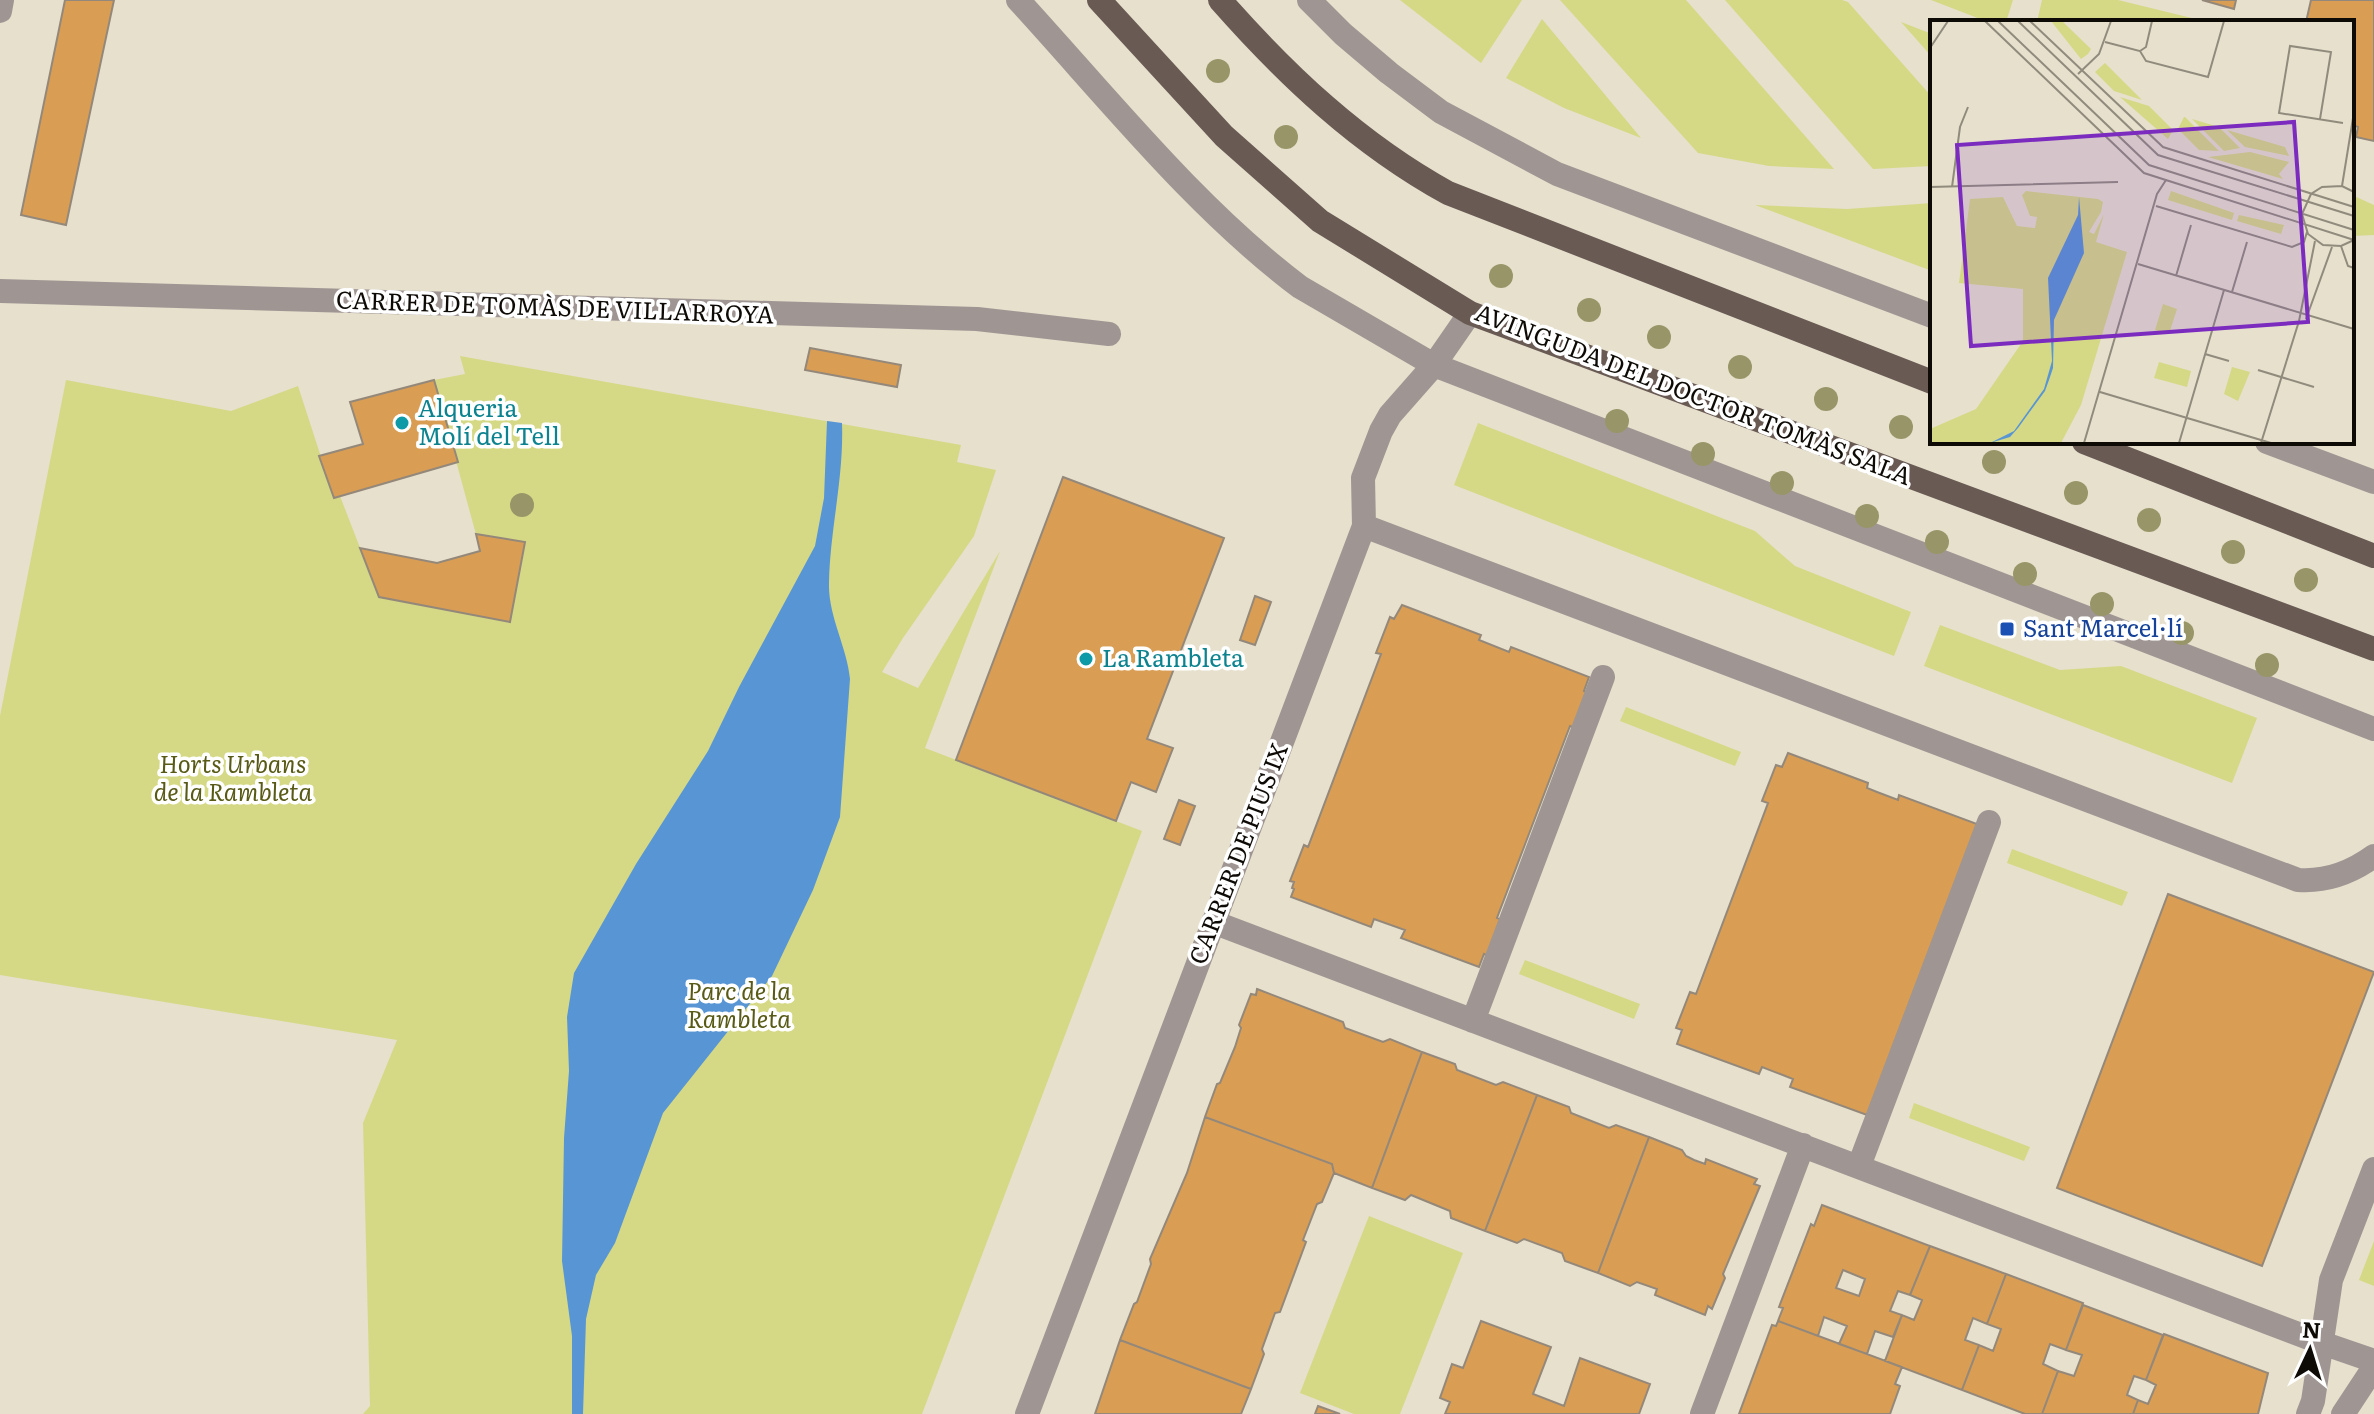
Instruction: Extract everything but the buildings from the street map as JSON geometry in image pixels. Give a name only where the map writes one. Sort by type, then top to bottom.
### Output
[{"type":"main road","name":"AVINGUDA DEL DOCTOR TOMÀS SALA","points":[[1099,0],[1224,136],[1320,221],[1470,313],[2374,649]]},
{"type":"main road","points":[[1220,0],[1257,42],[1318,102],[1386,154],[1448,193],[1930,381]]},
{"type":"main road","points":[[2089,444],[2374,556]]},
{"type":"street","points":[[0,11],[2,0]]},
{"type":"street","points":[[1018,0],[1209,209],[1300,287],[1434,365],[2374,729]]},
{"type":"street","points":[[1309,0],[1343,34],[1441,112],[1557,174],[1930,315]]},
{"type":"street","name":"CARRER DE TOMÀS DE VILLARROYA","points":[[0,291],[977,319],[1109,334]]},
{"type":"street","name":"CARRER DE PIUS IX","points":[[1027,1414],[1364,526],[1363,478],[1376,442],[1390,415],[1434,365],[1470,313]]},
{"type":"street","points":[[2272,444],[2374,482]]},
{"type":"street","points":[[1364,526],[2298,880],[2317,881],[2335,876],[2374,856]]},
{"type":"street","points":[[1473,1021],[1603,677]]},
{"type":"street","points":[[1859,1166],[1989,822]]},
{"type":"street","points":[[1213,922],[2374,1361]]},
{"type":"street","points":[[1702,1414],[1803,1145]]},
{"type":"street","points":[[2308,1414],[2313,1401],[2331,1280],[2374,1169]]},
{"type":"street","points":[[2343,1414],[2374,1367]]},
{"type":"green space","points":[[1400,0],[1522,0],[1481,63]]},
{"type":"green space","points":[[1560,0],[1686,0],[1834,169],[1769,166],[1698,153]]},
{"type":"green space","points":[[1725,0],[1848,2],[1930,95],[1930,166],[1873,169]]},
{"type":"green space","points":[[1931,0],[2013,0],[2007,20],[1983,20]]},
{"type":"green space","points":[[2042,0],[2118,0],[2200,20],[2037,20]]},
{"type":"green space","points":[[1542,19],[1641,138],[1564,108],[1506,78]]},
{"type":"green space","points":[[1901,22],[1930,33],[1930,55]]},
{"type":"green space","points":[[2354,196],[2374,205],[2374,235],[2354,236]]},
{"type":"green space","points":[[1930,203],[1930,270],[1755,205],[1847,209]]},
{"type":"green space","name":"Parc de la Rambleta","points":[[460,356],[961,445],[957,462],[996,470],[974,536],[882,672],[918,688],[1000,551],[925,748],[1142,831],[922,1414],[363,1414],[370,1406],[363,1123],[397,1040],[0,975],[0,716],[66,380],[231,411],[298,386],[334,497],[340,496],[379,597],[499,619],[434,380],[465,374]]},
{"type":"green space","points":[[1478,423],[1755,531],[1795,566],[1911,612],[1894,656],[1454,485]]},
{"type":"green space","points":[[1940,625],[2060,670],[2121,666],[2257,718],[2232,783],[1924,666]]},
{"type":"green space","points":[[1626,707],[1741,752],[1735,766],[1620,721]]},
{"type":"green space","points":[[2012,849],[2128,892],[2122,906],[2007,863]]},
{"type":"green space","points":[[1525,960],[1640,1004],[1634,1019],[1519,974]]},
{"type":"green space","points":[[1914,1103],[2030,1147],[2024,1161],[1909,1118]]},
{"type":"green space","points":[[1369,1216],[1463,1253],[1400,1414],[1354,1414],[1300,1393]]},
{"type":"green space","points":[[2374,1241],[2374,1286],[2359,1280]]},
{"type":"water","points":[[827,421],[842,423],[829,583],[831,607],[850,679],[840,817],[813,890],[772,976],[663,1113],[615,1243],[596,1275],[586,1319],[583,1414],[572,1414],[572,1336],[562,1261],[564,1138],[569,1071],[567,1017],[574,973],[636,864],[708,751],[815,546],[824,498]]},
{"type":"place","name":"Alqueria Molí del Tell","points":[[402,423]]},
{"type":"place","name":"Sant Marcel·lí","points":[[2007,629]]},
{"type":"place","name":"La Rambleta","points":[[1086,659]]},
{"type":"park label","name":"Horts Urbans de la Rambleta","points":[[233,779]]}]
